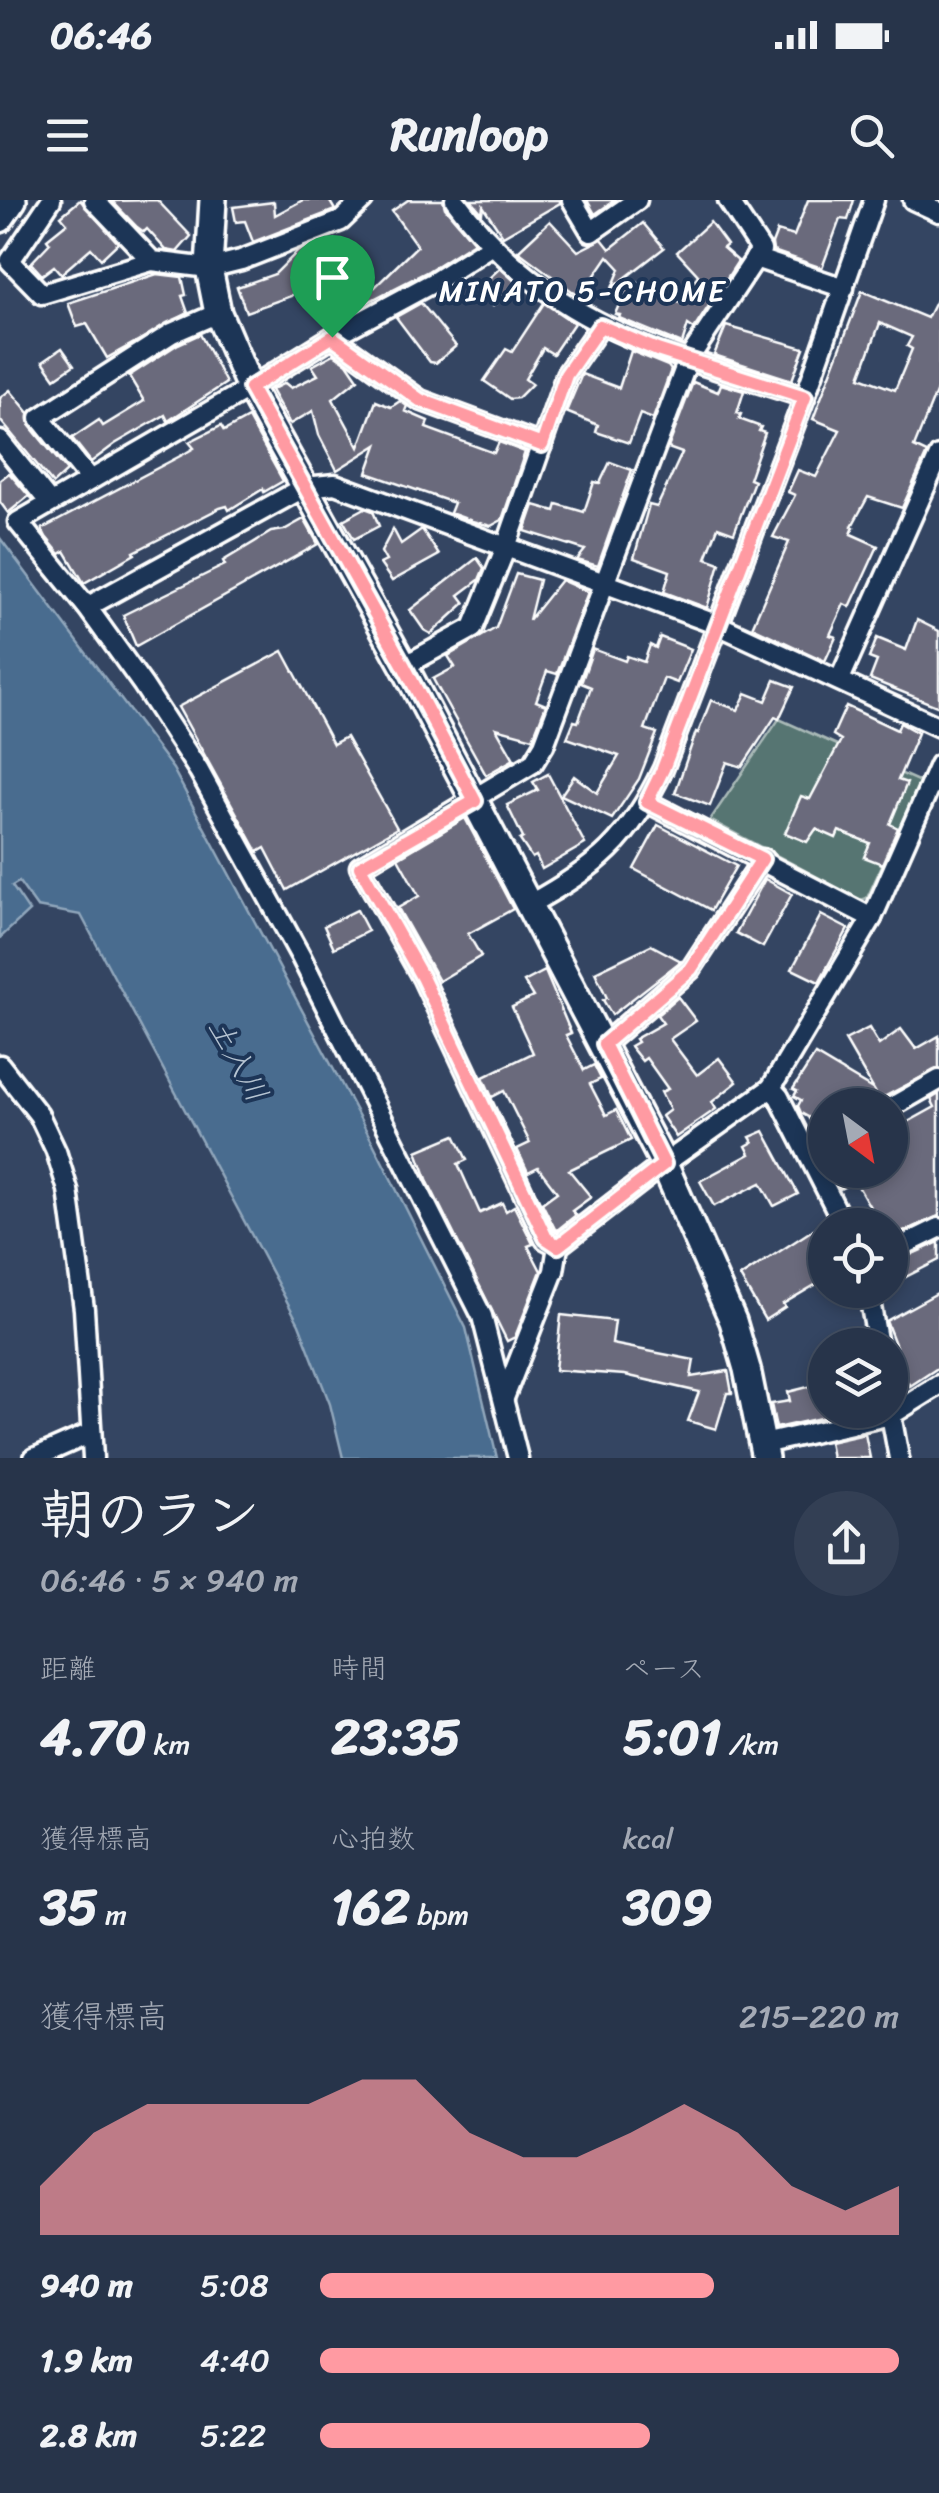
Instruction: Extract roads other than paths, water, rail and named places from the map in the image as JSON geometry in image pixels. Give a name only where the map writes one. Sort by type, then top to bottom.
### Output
[{"type":"street","points":[[0,219],[13,200]]},
{"type":"street","points":[[51,200],[10,260],[42,294],[152,261],[209,268],[241,260],[341,221],[364,200]]},
{"type":"street","points":[[94,200],[152,261]]},
{"type":"street","points":[[213,200],[209,268],[218,313],[250,388],[404,666],[664,1164],[733,1321],[764,1451],[838,1428]]},
{"type":"street","points":[[454,200],[492,245],[532,281],[600,326],[688,360],[805,397]]},
{"type":"street","points":[[572,200],[590,232],[637,200]]},
{"type":"street","points":[[558,1246],[546,1238],[422,977],[360,867],[533,763],[544,745],[688,360],[760,250],[728,200]]},
{"type":"street","points":[[530,904],[590,867],[622,839],[647,802],[805,397],[874,200]]},
{"type":"street","points":[[913,200],[939,212]]},
{"type":"street","points":[[492,245],[18,522],[144,685],[199,771],[301,957],[482,1316],[518,1458]]},
{"type":"street","points":[[755,258],[844,288]]},
{"type":"street","points":[[90,480],[40,418],[172,333],[218,313]]},
{"type":"street","points":[[404,666],[472,628],[506,547],[566,375],[600,326]]},
{"type":"street","points":[[332,337],[420,400],[542,445]]},
{"type":"street","points":[[0,441],[50,503]]},
{"type":"street","points":[[840,679],[939,456]]},
{"type":"street","points":[[86,607],[305,487],[335,484],[718,625],[939,727]]},
{"type":"street","points":[[504,1399],[554,1271],[558,1246],[771,1088],[872,918],[939,765]]},
{"type":"street","points":[[647,802],[872,918]]},
{"type":"street","points":[[604,1044],[691,969],[762,859]]},
{"type":"street","points":[[0,1065],[39,1115],[56,1150],[68,1190],[84,1309],[92,1458]]},
{"type":"street","points":[[908,1098],[939,1080]]},
{"type":"street","points":[[771,1088],[808,1137]]},
{"type":"street","points":[[908,1243],[939,1228]]},
{"type":"street","points":[[908,1402],[939,1385]]},
{"type":"street","points":[[893,1428],[899,1458]]},
{"type":"street","points":[[34,1458],[91,1433]]},
{"type":"water","name":"土入川","points":[[0,538],[173,769],[372,1141],[466,1328],[497,1458],[343,1458],[330,1404],[299,1324],[81,915],[37,907],[19,882],[12,886],[29,911],[0,938]]},
{"type":"district","name":"MINATO 5-CHOME","points":[[583,291]]}]
